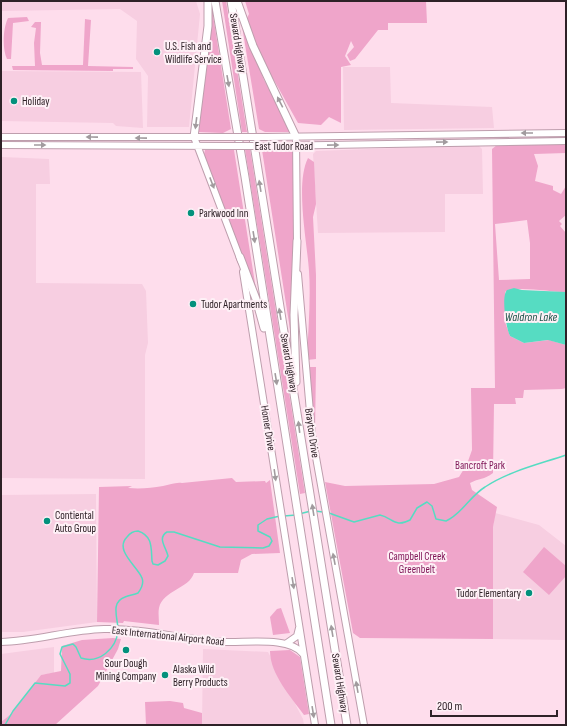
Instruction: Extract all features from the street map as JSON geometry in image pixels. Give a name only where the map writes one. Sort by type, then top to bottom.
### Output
[{"type":"highway","points":[[194,137],[208,26],[208,1]]},
{"type":"highway","name":"Seward Highway","points":[[215,1],[245,177],[293,495],[331,725]]},
{"type":"highway","name":"Seward Highway","points":[[231,1],[272,266],[297,408],[347,725]]},
{"type":"highway","points":[[237,1],[253,46],[296,137]]},
{"type":"highway","points":[[297,241],[294,315],[297,408]]},
{"type":"highway","points":[[240,256],[256,299],[272,358]]},
{"type":"main road","name":"East Tudor Road","points":[[1,137],[296,137],[566,133]]},
{"type":"main road","name":"Homer Drive","points":[[194,137],[240,256],[247,291],[315,725]]},
{"type":"main road","name":"Brayton Drive","points":[[296,137],[297,241],[308,397],[321,491],[364,725]]},
{"type":"main road","name":"East Tudor Road","points":[[1,145],[296,146],[566,141]]},
{"type":"main road","points":[[287,643],[297,636],[300,626]]},
{"type":"main road","name":"East International Airport Road","points":[[1,642],[20,642],[73,631],[105,629],[131,630],[212,642],[287,643]]},
{"type":"main road","points":[[287,643],[300,649],[304,655]]},
{"type":"shaded area","points":[[1,1],[196,1],[200,14],[189,127],[147,127],[148,76],[136,59],[137,21],[120,9],[1,11]]},
{"type":"shaded area","points":[[343,67],[390,67],[391,103],[492,107],[494,128],[344,130]]},
{"type":"shaded area","points":[[1,71],[141,72],[143,128],[116,126],[113,123],[1,121]]},
{"type":"shaded area","points":[[478,145],[482,149],[483,194],[445,194],[445,232],[318,233],[313,154],[316,151]]},
{"type":"shaded area","points":[[2,157],[49,159],[50,184],[36,184],[36,283],[142,284],[146,291],[148,343],[145,355],[145,479],[1,478]]},
{"type":"shaded area","points":[[96,494],[97,622],[23,632],[1,632],[1,495]]},
{"type":"shaded area","name":"Tudor Elementary","points":[[495,513],[539,525],[566,546],[566,640],[493,639],[493,527]]},
{"type":"shaded area","points":[[54,647],[54,673],[41,675],[11,714],[1,722],[1,654]]},
{"type":"shaded area","points":[[203,649],[268,652],[303,719],[304,725],[202,725]]},
{"type":"green space","points":[[222,1],[226,1],[247,132],[242,132]]},
{"type":"green space","points":[[245,1],[426,1],[427,23],[388,23],[388,30],[378,30],[355,59],[350,61],[347,55],[354,47],[351,41],[345,56],[351,65],[341,67],[341,123],[329,117],[321,125],[298,123],[256,48],[247,18],[249,14]]},
{"type":"green space","points":[[212,9],[231,129],[223,133],[198,132]]},
{"type":"green space","points":[[27,17],[29,21],[13,23],[11,59],[7,59],[4,50],[6,22],[8,18]]},
{"type":"green space","points":[[85,19],[91,20],[88,66],[133,67],[133,69],[113,69],[113,71],[13,70],[12,66],[35,66],[34,43],[36,28],[31,27],[35,22],[41,22],[40,53],[42,65],[83,65]]},
{"type":"green space","points":[[241,20],[264,80],[291,132],[265,132],[259,129]]},
{"type":"green space","name":"Campbell Creek Greenbelt","points":[[497,145],[566,145],[566,153],[534,154],[538,166],[535,181],[553,186],[553,190],[561,194],[566,186],[566,215],[559,221],[562,224],[560,226],[566,233],[566,292],[524,289],[509,290],[505,292],[505,322],[510,336],[524,343],[549,340],[566,345],[566,388],[524,390],[523,398],[515,398],[516,404],[494,404],[493,473],[487,477],[470,483],[472,490],[497,507],[493,527],[493,639],[360,638],[353,633],[325,482],[345,486],[434,484],[459,477],[467,464],[472,450],[471,388],[495,388],[492,149]],"holes":[[[527,220],[530,243],[530,279],[499,280],[495,224]]]},
{"type":"green space","points":[[245,149],[250,149],[305,493],[300,494]]},
{"type":"green space","points":[[205,150],[234,150],[257,296],[204,154]]},
{"type":"green space","points":[[262,150],[293,151],[293,335],[291,336]]},
{"type":"green space","points":[[308,158],[314,162],[316,204],[313,217],[316,275],[316,359],[307,360],[310,282],[303,213],[302,182],[304,169]]},
{"type":"green space","points":[[308,367],[316,367],[315,433],[311,415]]},
{"type":"green space","points":[[232,478],[236,482],[265,481],[266,483],[270,480],[280,553],[252,554],[241,560],[238,573],[194,573],[187,583],[165,597],[161,602],[159,608],[159,625],[124,621],[123,623],[97,622],[99,487],[132,486],[128,488],[146,488],[177,483]]},
{"type":"green space","points":[[544,547],[566,566],[566,576],[549,595],[523,572]]},
{"type":"green space","points":[[281,608],[290,633],[273,635],[270,617],[277,609]]},
{"type":"green space","points":[[113,638],[121,639],[118,649],[98,686],[55,725],[1,725],[1,722],[11,714],[41,675],[61,671],[62,646],[82,640]]},
{"type":"green space","points":[[290,650],[300,657],[309,714],[304,715],[282,685],[273,668],[270,651]]},
{"type":"green space","points":[[170,701],[183,703],[184,708],[202,713],[202,725],[146,725],[145,702]]},
{"type":"water","name":"Waldron Lake","points":[[514,288],[522,290],[566,292],[566,345],[548,340],[524,343],[510,336],[506,320],[504,299],[507,290]]},
{"type":"waterway","points":[[329,513],[354,522],[380,515],[394,522],[401,523],[410,520],[417,508],[427,502],[432,506],[436,519],[446,521],[457,514],[475,495],[494,481],[525,468],[566,455]]},
{"type":"waterway","points":[[299,514],[311,511]]},
{"type":"waterway","points":[[315,511],[323,512]]},
{"type":"waterway","points":[[284,516],[296,515]]},
{"type":"waterway","points":[[118,628],[116,614],[116,606],[118,602],[125,597],[138,593],[143,580],[128,558],[123,547],[124,542],[130,533],[138,531],[143,533],[149,539],[153,564],[158,565],[165,561],[168,556],[162,540],[164,534],[167,532],[174,532],[220,547],[263,548],[269,546],[272,541],[270,537],[258,531],[258,525],[267,519],[280,516]]},
{"type":"waterway","points":[[5,725],[13,711],[35,683],[65,686],[70,683],[70,674],[60,654],[62,647],[73,644],[81,658],[94,659],[106,654],[114,644],[118,631]]},
{"type":"place","name":"U.S. Fish and Wildlife Service","points":[[157,52]]},
{"type":"place","name":"Holiday","points":[[14,101]]},
{"type":"place","name":"Parkwood Inn","points":[[191,213]]},
{"type":"place","name":"Tudor Apartments","points":[[193,304]]},
{"type":"place","name":"Contiental Auto Group","points":[[47,521]]},
{"type":"place","name":"Tudor Elementary","points":[[529,593]]},
{"type":"place","name":"Sour Dough Mining Company","points":[[126,650]]},
{"type":"place","name":"Alaska Wild Berry Products","points":[[165,675]]},
{"type":"park label","name":"Bancroft Park","points":[[480,465]]}]
